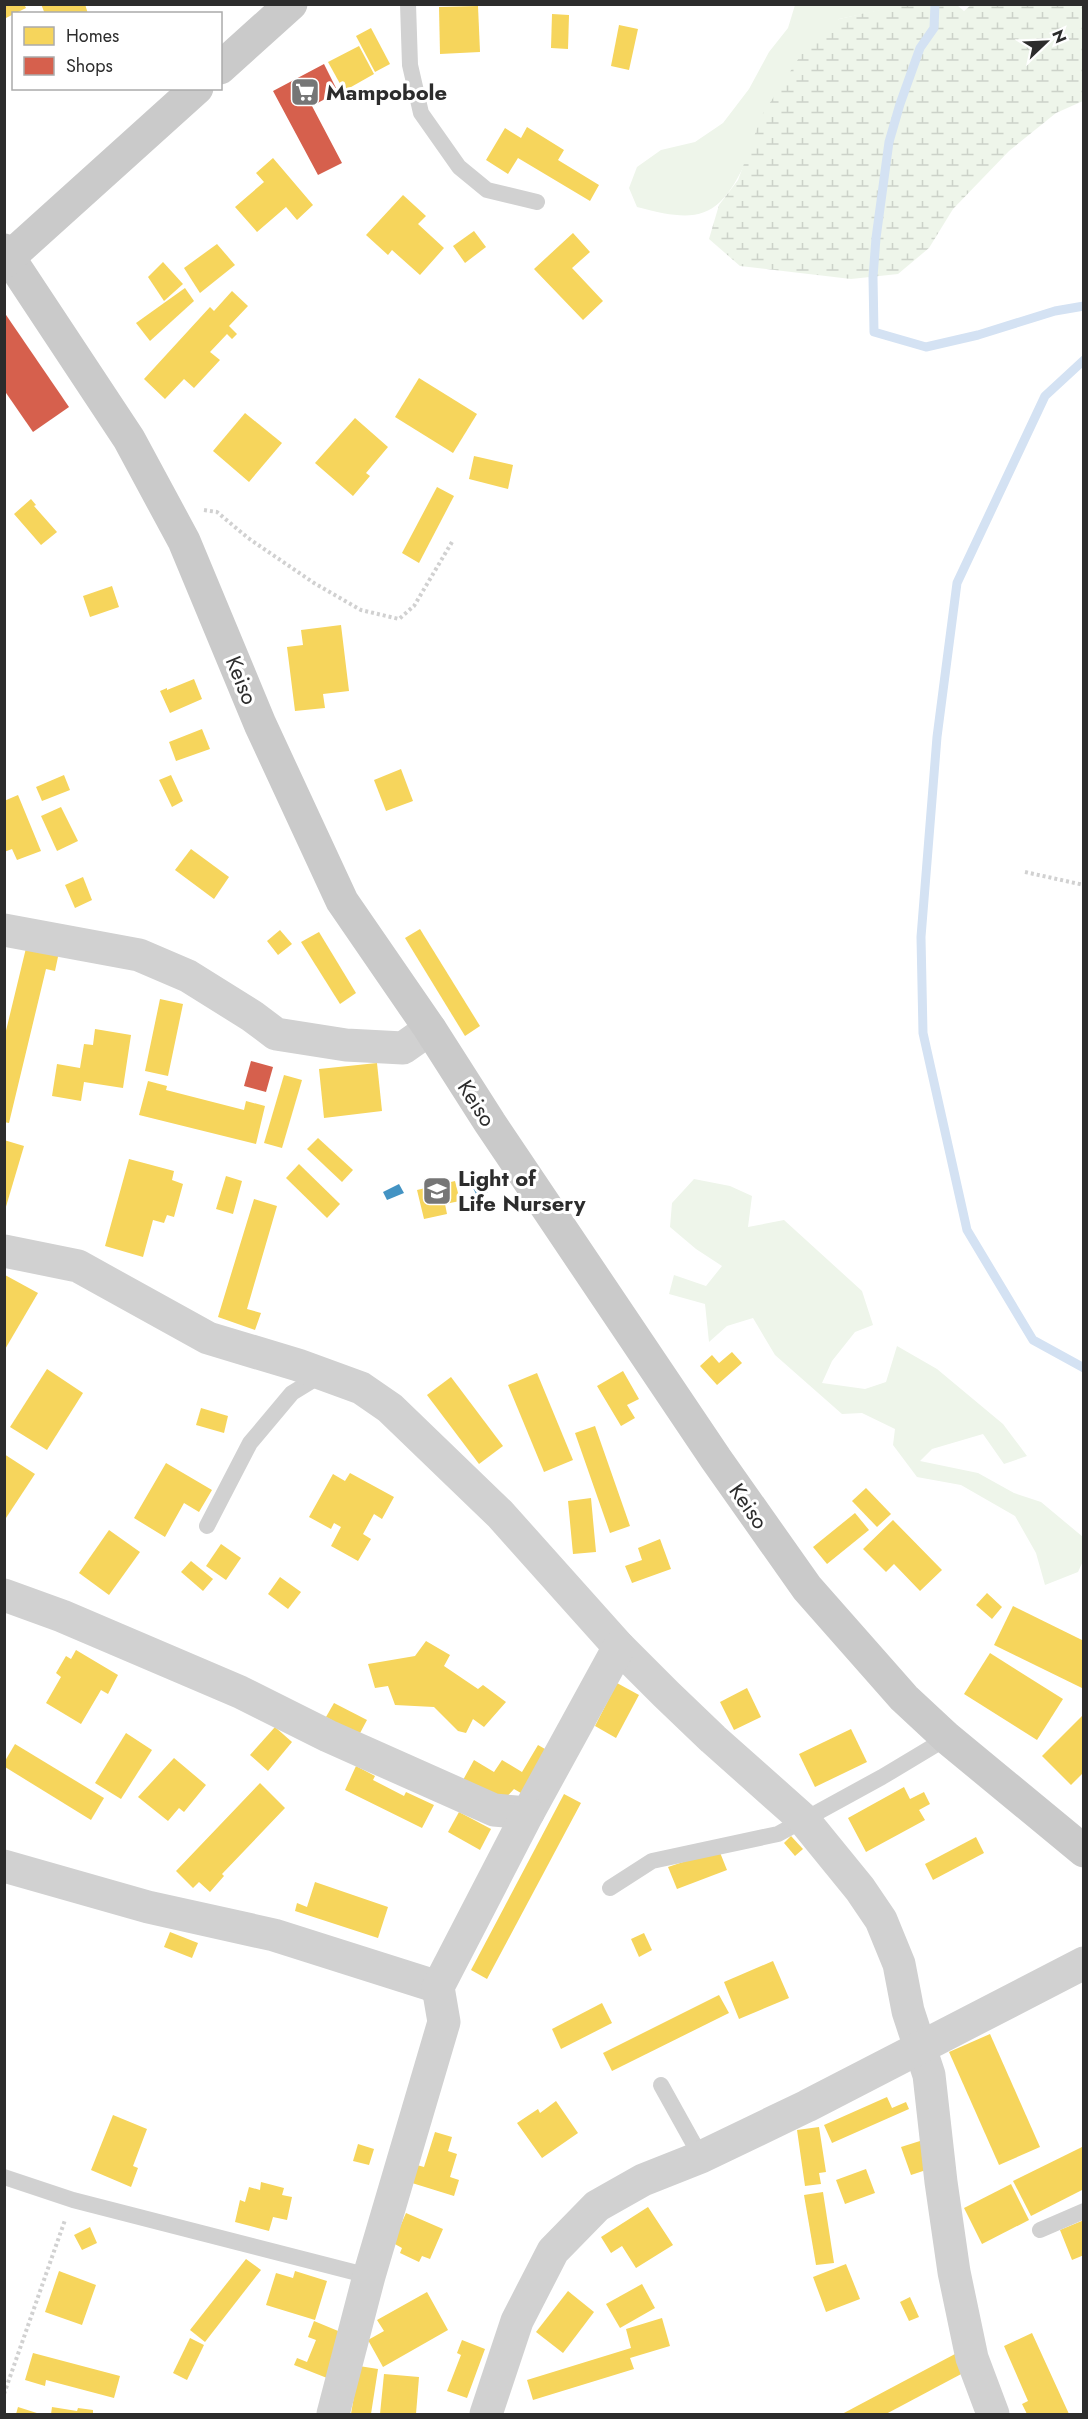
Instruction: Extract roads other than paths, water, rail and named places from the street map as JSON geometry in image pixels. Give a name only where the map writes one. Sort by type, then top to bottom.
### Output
[{"type":"street","points":[[222,66],[291,4]]},
{"type":"street","points":[[6,256],[195,90]]},
{"type":"street","name":"Keiso","points":[[6,256],[129,438],[177,528],[201,578],[260,724],[342,901],[430,1029],[490,1123],[709,1449],[807,1588],[904,1698],[947,1738],[1083,1851]]},
{"type":"street","points":[[4,930],[139,955],[188,976],[252,1016],[276,1034],[346,1045],[403,1048],[430,1029]]},
{"type":"street","points":[[4,1251],[78,1266],[208,1338],[319,1372],[361,1388],[390,1408],[500,1514],[619,1647],[713,1739],[802,1819],[860,1889],[881,1920],[899,1964],[908,2011],[929,2075],[954,2272],[972,2358],[993,2415]]},
{"type":"street","points":[[4,1595],[62,1616],[240,1692],[328,1736],[494,1810],[528,1813]]},
{"type":"street","points":[[333,2415],[369,2276],[444,2022],[438,1987],[528,1813],[619,1647]]},
{"type":"street","points":[[4,1866],[148,1907],[274,1935],[438,1987]]},
{"type":"street","points":[[486,2415],[517,2321],[553,2251],[597,2206],[643,2180],[701,2157],[920,2048],[1083,1963]]},
{"type":"lane","points":[[408,4],[410,65],[421,113],[459,167],[487,190],[537,202]]},
{"type":"lane","points":[[207,1526],[250,1443],[292,1393],[310,1382],[319,1372]]},
{"type":"lane","points":[[610,1888],[652,1861],[778,1834],[802,1819],[882,1778],[947,1738]]},
{"type":"lane","points":[[661,2085],[701,2157]]},
{"type":"lane","points":[[4,2177],[73,2200],[369,2276]]},
{"type":"lane","points":[[1040,2230],[1083,2211]]},
{"type":"waterway","points":[[935,4],[934,28],[920,48],[889,142],[876,238],[873,277],[874,332],[926,347],[978,335],[1055,311],[1084,306]]},
{"type":"waterway","points":[[1084,360],[1045,396],[957,583],[937,737],[921,937],[923,1033],[967,1230],[1033,1340],[1084,1368]]},
{"type":"place","name":"Mampobole","points":[[305,92]]},
{"type":"place","name":"Light of Life Nursery","points":[[437,1191]]}]
